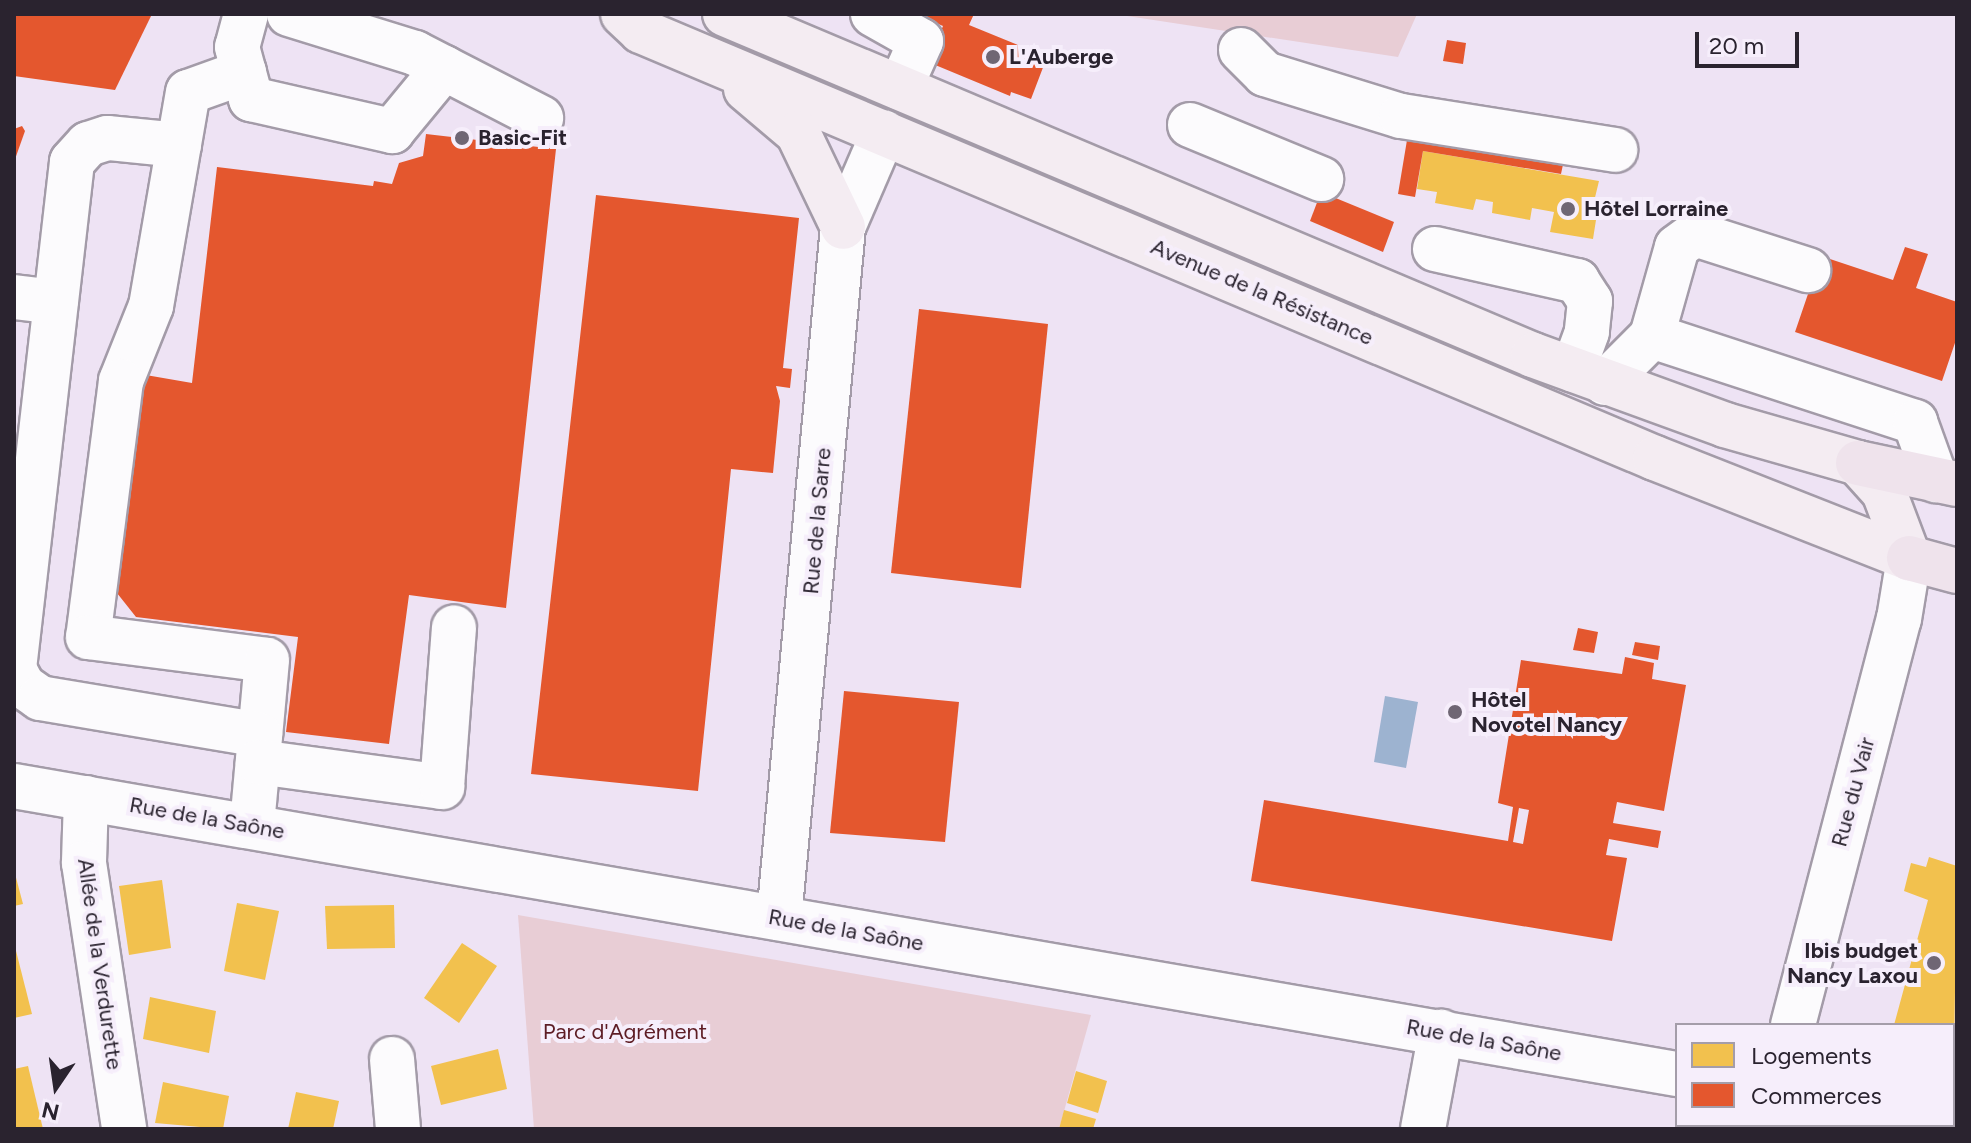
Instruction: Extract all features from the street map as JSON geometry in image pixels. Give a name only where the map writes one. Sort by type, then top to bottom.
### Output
[{"type":"highway","points":[[1858,463],[1947,482]]},
{"type":"highway","points":[[1909,558],[1957,571]]},
{"type":"main road","name":"Avenue de la Résistance","points":[[623,14],[641,31],[713,62],[1655,458],[1909,558]]},
{"type":"main road","points":[[725,14],[780,28],[900,88],[1589,376],[1725,425],[1858,463],[1884,492],[1909,558]]},
{"type":"main road","points":[[713,62],[798,133],[843,227]]},
{"type":"main road","points":[[884,132],[905,117],[926,119],[1070,181],[1118,180]]},
{"type":"street","points":[[246,14],[237,47],[251,99],[392,131],[444,68]]},
{"type":"street","points":[[289,14],[415,53],[541,118]]},
{"type":"street","points":[[873,14],[921,41],[900,88]]},
{"type":"street","points":[[1241,50],[1265,74],[1401,116],[1615,150]]},
{"type":"street","points":[[244,72],[188,92],[151,306],[121,381],[88,637],[267,660],[252,826]]},
{"type":"street","points":[[1190,125],[1321,179]]},
{"type":"street","name":"Rue de la Sarre","points":[[779,918],[843,227],[884,132]]},
{"type":"street","points":[[179,145],[107,138],[88,144],[72,162],[56,302],[31,378],[14,669],[23,686],[40,698],[442,787],[454,627]]},
{"type":"street","points":[[1435,249],[1577,281],[1590,301],[1587,332],[1589,376],[1652,336],[1677,247],[1695,234],[1808,270]]},
{"type":"street","points":[[14,297],[56,302]]},
{"type":"street","points":[[1652,336],[1915,422],[1947,482]]},
{"type":"street","name":"Rue du Vair","points":[[1794,1023],[1899,619],[1909,558]]},
{"type":"street","name":"Rue de la Saône","points":[[14,786],[1675,1074]]},
{"type":"street","name":"Allée de la Verdurette","points":[[86,798],[84,863],[124,1129]]},
{"type":"street","points":[[1423,1129],[1441,1032]]},
{"type":"street","points":[[392,1059],[398,1129]]},
{"type":"green space","points":[[1114,14],[1417,14],[1398,57]]},
{"type":"green space","name":"Parc d'Agrément","points":[[518,915],[1091,1015],[1059,1129],[534,1129]]},
{"type":"water","points":[[1385,696],[1418,702],[1406,768],[1374,762]]},
{"type":"building: Logements","points":[[1423,151],[1599,181],[1590,218],[1596,220],[1593,239],[1550,232],[1554,212],[1532,208],[1530,220],[1492,213],[1493,202],[1476,199],[1473,210],[1435,203],[1437,192],[1417,189]]},
{"type":"building: Logements","name":"Ibis budget Nancy Laxou","points":[[1929,857],[1957,866],[1955,1023],[1895,1023],[1928,900],[1904,891],[1911,863],[1926,867]]},
{"type":"building: Logements","points":[[14,870],[23,904],[14,906]]},
{"type":"building: Logements","points":[[162,880],[171,948],[129,955],[119,886]]},
{"type":"building: Logements","points":[[237,903],[279,911],[265,980],[224,971]]},
{"type":"building: Logements","points":[[394,905],[395,948],[327,949],[325,906]]},
{"type":"building: Logements","points":[[14,943],[32,1014],[14,1018]]},
{"type":"building: Logements","points":[[462,943],[497,966],[459,1023],[424,998]]},
{"type":"building: Logements","points":[[150,997],[216,1011],[209,1053],[143,1039]]},
{"type":"building: Logements","points":[[498,1049],[507,1089],[441,1105],[431,1066]]},
{"type":"building: Logements","points":[[28,1066],[43,1129],[14,1129],[14,1069]]},
{"type":"building: Logements","points":[[1076,1071],[1107,1081],[1098,1113],[1067,1103]]},
{"type":"building: Logements","points":[[163,1082],[229,1096],[223,1129],[155,1123]]},
{"type":"building: Logements","points":[[296,1092],[339,1101],[333,1129],[288,1129]]},
{"type":"building: Logements","points":[[1064,1110],[1096,1119],[1093,1129],[1059,1129]]},
{"type":"building: Commerces","points":[[14,14],[152,14],[115,90],[14,76]]},
{"type":"building: Commerces","points":[[915,14],[974,14],[969,25],[1047,57],[1031,99],[1011,92],[1010,96],[928,62],[943,26]]},
{"type":"building: Commerces","points":[[1447,40],[1466,43],[1463,64],[1443,61]]},
{"type":"building: Commerces","points":[[22,126],[25,131],[14,162],[14,129]]},
{"type":"building: Commerces","points":[[1409,128],[1565,155],[1561,174],[1423,151],[1415,197],[1398,194]]},
{"type":"building: Commerces","points":[[426,134],[556,149],[506,608],[409,595],[389,744],[286,732],[298,637],[136,617],[113,588],[140,374],[192,383],[217,167],[373,186],[374,181],[392,184],[399,163],[423,156]]},
{"type":"building: Commerces","points":[[1321,192],[1394,222],[1383,252],[1310,221]]},
{"type":"building: Commerces","points":[[596,195],[799,218],[783,368],[792,369],[790,388],[776,386],[780,401],[773,473],[731,469],[698,791],[531,774]]},
{"type":"building: Commerces","points":[[1905,247],[1928,254],[1916,288],[1957,302],[1957,337],[1942,381],[1795,332],[1821,256],[1893,280]]},
{"type":"building: Commerces","points":[[919,309],[1048,324],[1021,588],[891,573]]},
{"type":"building: Commerces","points":[[1578,628],[1598,632],[1594,653],[1573,650]]},
{"type":"building: Commerces","points":[[1635,642],[1660,646],[1658,660],[1632,655]]},
{"type":"building: Commerces","points":[[1625,657],[1654,663],[1652,679],[1686,685],[1664,811],[1617,802],[1613,823],[1661,831],[1658,848],[1609,839],[1606,855],[1627,858],[1612,941],[1251,881],[1264,800],[1508,841],[1513,807],[1498,803],[1521,660],[1622,674]],"holes":[[[1519,808],[1529,810],[1523,844],[1513,842]]]},
{"type":"building: Commerces","points":[[844,691],[959,702],[945,842],[830,833]]},
{"type":"place","name":"L'Auberge","points":[[993,57]]},
{"type":"place","name":"Basic-Fit","points":[[462,138]]},
{"type":"place","name":"Hôtel Lorraine","points":[[1568,209]]},
{"type":"place","name":"Hôtel Novotel Nancy","points":[[1455,712]]},
{"type":"place","name":"Ibis budget Nancy Laxou","points":[[1934,963]]}]
